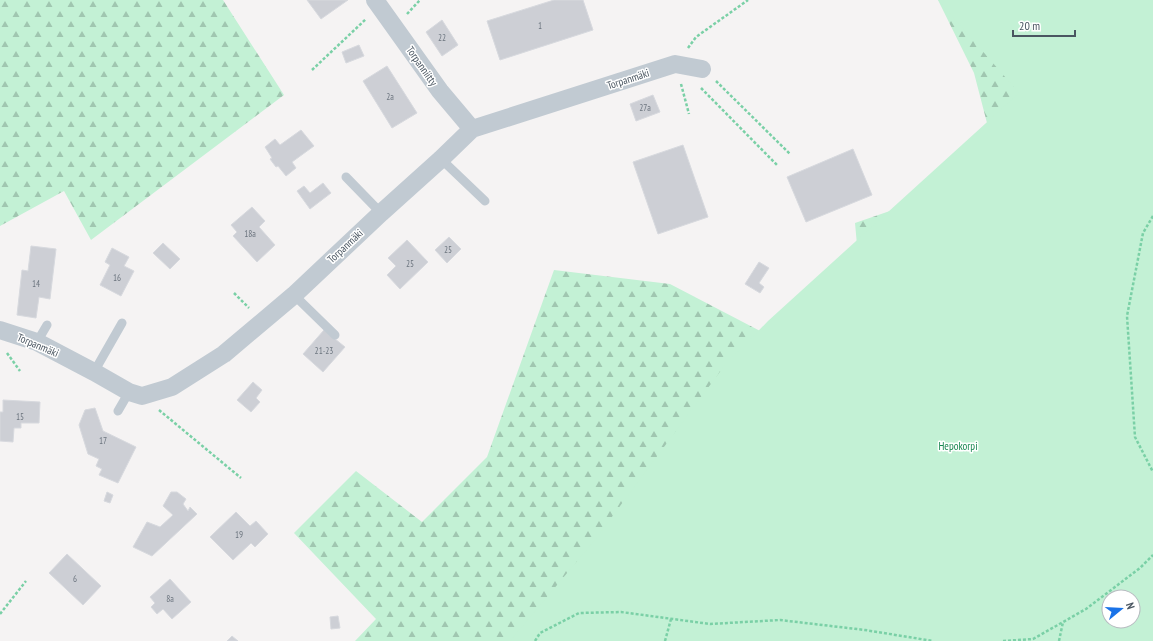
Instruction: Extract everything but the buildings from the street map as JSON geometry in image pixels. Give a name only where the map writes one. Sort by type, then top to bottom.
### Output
[{"type":"street","name":"Torpanniitty","points":[[377,3],[440,91],[472,129]]},
{"type":"street","name":"Torpanmäki","points":[[0,330],[37,342],[136,394],[172,387],[224,354],[294,295],[472,129],[676,64],[702,69]]},
{"type":"lane","points":[[441,159],[485,201]]},
{"type":"lane","points":[[346,177],[381,213]]},
{"type":"lane","points":[[294,295],[335,335]]},
{"type":"lane","points":[[94,372],[122,323]]},
{"type":"lane","points":[[37,342],[47,325]]},
{"type":"lane","points":[[118,411],[136,394]]},
{"type":"path","points":[[689,114],[676,64],[696,37],[748,0]]},
{"type":"path","points":[[312,70],[377,3]]},
{"type":"path","points":[[702,69],[790,154]]},
{"type":"path","points":[[702,69],[700,87],[777,165]]},
{"type":"path","points":[[1153,216],[1143,233],[1127,316],[1135,437],[1153,472]]},
{"type":"path","points":[[4,348],[20,370]]},
{"type":"path","points":[[136,394],[241,478]]},
{"type":"path","points":[[1004,641],[1033,639],[1064,622],[1086,609],[1140,568],[1153,556]]},
{"type":"path","points":[[0,614],[26,581]]},
{"type":"path","points":[[535,641],[540,633],[579,613],[620,612],[710,624],[780,620],[865,630],[933,641]]},
{"type":"path","points":[[665,641],[671,619]]},
{"type":"path","points":[[1058,641],[1064,622]]},
{"type":"green space","points":[[0,0],[223,0],[284,95],[91,240],[64,191],[0,226]]},
{"type":"green space","name":"Hepokorpi","points":[[938,0],[1153,0],[1153,641],[355,641],[376,619],[294,533],[356,471],[422,522],[487,457],[554,270],[670,284],[785,344],[859,267],[855,223],[1000,173],[974,73]]},
{"type":"green space","name":"Hepokorpi","points":[[938,0],[1153,0],[1153,641],[510,641],[594,541],[725,365],[768,321],[1019,93]]}]
